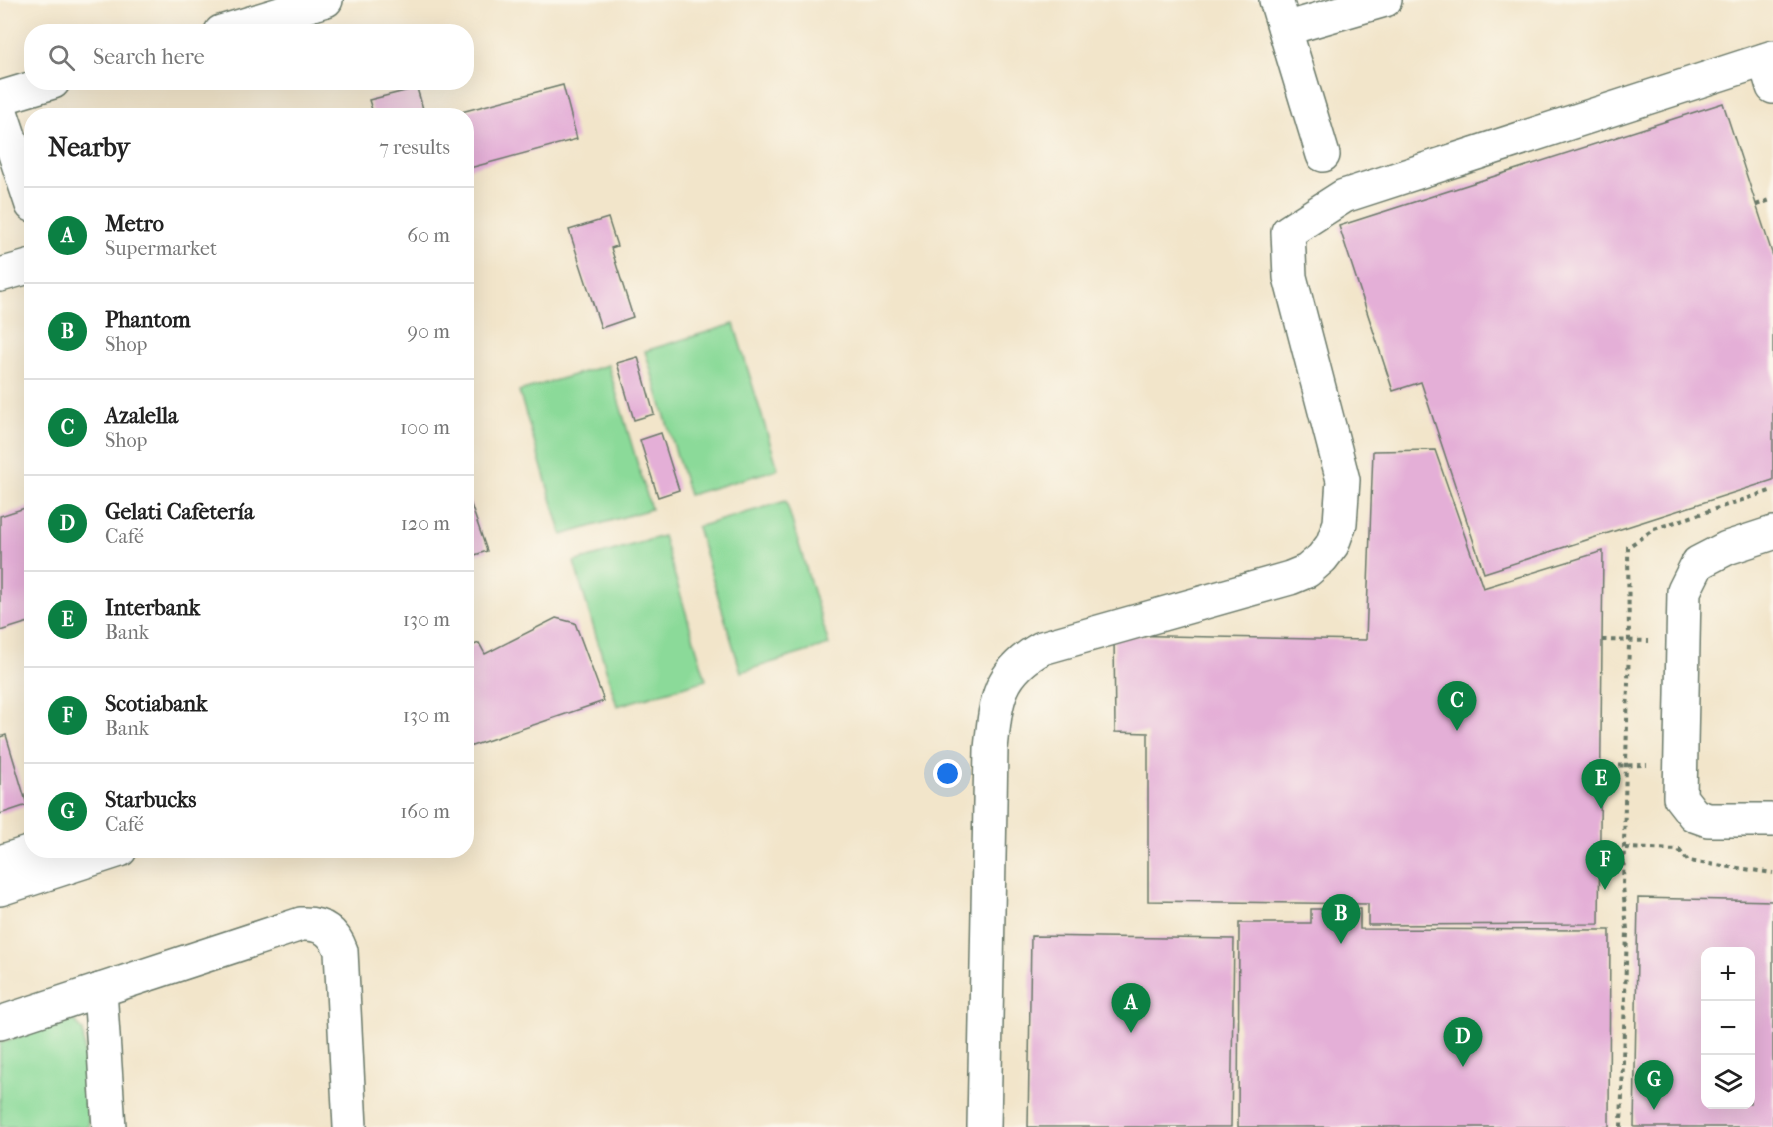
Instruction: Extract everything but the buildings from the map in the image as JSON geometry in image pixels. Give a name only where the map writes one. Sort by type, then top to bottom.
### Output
[{"type":"street","points":[[247,24],[326,0]]},
{"type":"street","points":[[1323,155],[1281,15],[1385,0]]},
{"type":"street","points":[[984,1127],[991,749],[994,715],[1011,671],[1024,658],[1042,648],[1307,571],[1322,558],[1332,545],[1340,523],[1342,480],[1290,277],[1288,232],[1344,196],[1770,68]]},
{"type":"street","points":[[0,99],[28,90]]},
{"type":"street","points":[[0,108],[24,174]]},
{"type":"street","points":[[0,275],[24,268]]},
{"type":"street","points":[[1773,533],[1727,548],[1698,563],[1684,591],[1680,797],[1694,815],[1708,820],[1773,820]]},
{"type":"street","points":[[0,862],[24,854]]},
{"type":"street","points":[[0,889],[95,858]]},
{"type":"street","points":[[0,1023],[301,924],[312,923],[332,932],[341,951],[350,1127]]},
{"type":"street","points":[[100,990],[109,1127]]},
{"type":"path","points":[[1756,205],[1773,200]]},
{"type":"path","points":[[1622,1127],[1627,930],[1623,886],[1629,640],[1628,547],[1654,528],[1773,490]]},
{"type":"path","points":[[1602,640],[1683,642]]},
{"type":"path","points":[[1601,766],[1681,765]]},
{"type":"path","points":[[1624,848],[1679,850],[1688,861],[1773,873]]},
{"type":"green space","points":[[734,324],[778,469],[689,495],[645,351]]},
{"type":"green space","points":[[608,365],[651,509],[562,535],[519,391]]},
{"type":"green space","points":[[786,501],[829,645],[741,672],[697,527]]},
{"type":"green space","points":[[663,536],[706,680],[617,706],[574,562]]},
{"type":"green space","points":[[65,1021],[75,1021],[83,1031],[89,1127],[0,1127],[0,1043]]},
{"type":"place","name":"Azalella","points":[[1457,731]]},
{"type":"place","name":"Interbank","points":[[1601,809]]},
{"type":"place","name":"Scotiabank","points":[[1605,890]]},
{"type":"place","name":"Phantom","points":[[1341,944]]},
{"type":"place","name":"Metro","points":[[1131,1033]]},
{"type":"place","name":"Gelati Cafetería","points":[[1463,1067]]},
{"type":"place","name":"Starbucks","points":[[1654,1110]]}]
